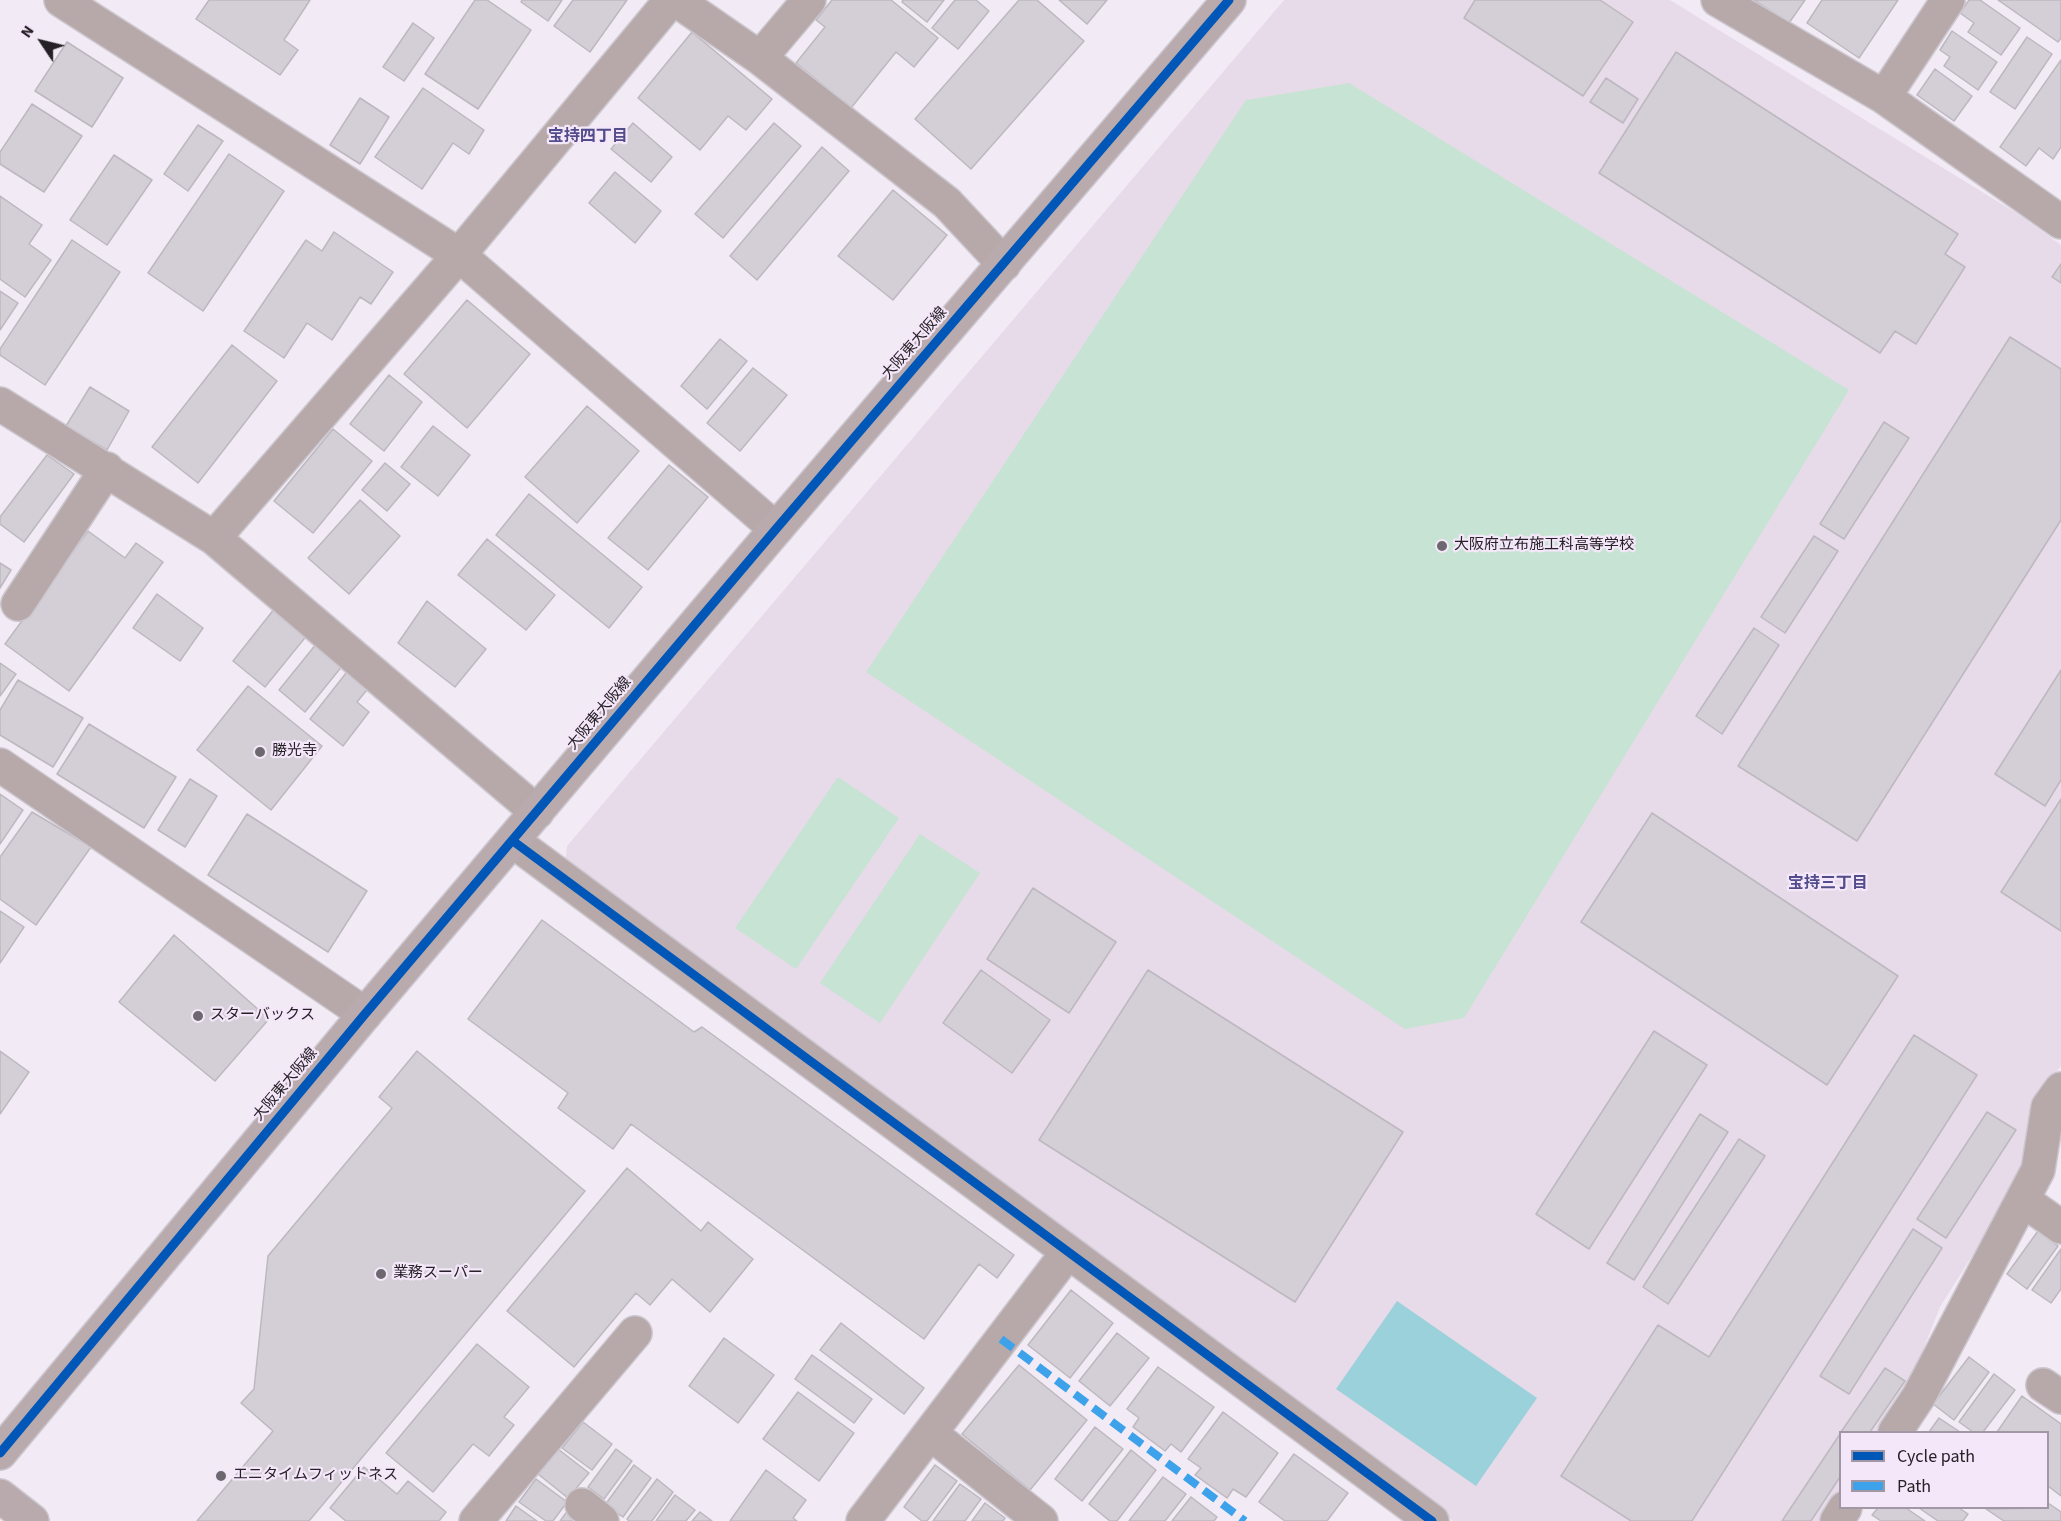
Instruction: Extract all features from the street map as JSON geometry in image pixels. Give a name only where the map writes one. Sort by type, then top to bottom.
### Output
[{"type":"main road","name":"大阪東大阪線","points":[[0,1453],[365,1014],[1229,0]]},
{"type":"main road","points":[[0,1496],[32,1521]]},
{"type":"street","points":[[61,0],[459,255],[776,529]]},
{"type":"street","points":[[214,538],[459,255],[671,0]]},
{"type":"street","points":[[676,0],[760,58],[947,203],[1004,264]]},
{"type":"street","points":[[760,58],[809,0]]},
{"type":"street","points":[[1718,0],[1884,97],[2061,222]]},
{"type":"street","points":[[1884,97],[1948,0]]},
{"type":"street","points":[[0,404],[214,538],[537,812]]},
{"type":"street","points":[[18,604],[106,469]]},
{"type":"street","points":[[0,765],[365,1014]]},
{"type":"street","points":[[513,841],[1432,1521]]},
{"type":"street","points":[[1896,1431],[1919,1396],[2038,1170],[2048,1107],[2061,1089]]},
{"type":"street","points":[[2023,1200],[2061,1227]]},
{"type":"street","points":[[862,1521],[1068,1252]]},
{"type":"street","points":[[476,1521],[635,1333]]},
{"type":"street","points":[[930,1432],[1041,1521]]},
{"type":"shaded area","name":"大阪府立布施工科高等学校","points":[[1284,0],[1670,0],[2018,214],[2061,245],[2061,1066],[2031,1108],[2022,1176],[1940,1307],[1906,1393],[1881,1431],[1839,1431],[1839,1494],[1821,1521],[1453,1521],[565,864],[567,846]]},
{"type":"green space","points":[[1349,83],[1849,390],[1464,1018],[1405,1029],[866,672],[1246,100]]},
{"type":"green space","points":[[838,777],[899,818],[796,969],[735,928]]},
{"type":"green space","points":[[920,834],[980,873],[880,1023],[820,983]]},
{"type":"water","points":[[1397,1301],[1537,1398],[1476,1486],[1336,1389]]},
{"type":"building","points":[[209,0],[310,0],[284,40],[298,50],[280,75],[196,19]]},
{"type":"building","points":[[475,0],[487,0],[531,30],[478,109],[425,74]]},
{"type":"building","points":[[522,0],[562,0],[548,21],[521,2]]},
{"type":"building","points":[[573,0],[627,0],[590,52],[554,26]]},
{"type":"building","points":[[832,0],[891,0],[938,38],[914,67],[896,52],[851,108],[796,63],[825,27],[816,20]]},
{"type":"building","points":[[903,0],[944,0],[927,22],[902,2]]},
{"type":"building","points":[[955,0],[976,0],[989,11],[958,49],[932,28]]},
{"type":"building","points":[[1019,0],[1037,0],[1084,41],[971,169],[915,119]]},
{"type":"building","points":[[1059,0],[1107,0],[1087,24]]},
{"type":"building","points":[[1475,0],[1600,0],[1633,22],[1583,96],[1464,18]]},
{"type":"building","points":[[1754,0],[1805,0],[1789,23]]},
{"type":"building","points":[[1822,0],[1898,0],[1859,58],[1807,23]]},
{"type":"building","points":[[1969,0],[1980,0],[2020,28],[2001,55],[1968,32],[1974,23],[1960,13]]},
{"type":"building","points":[[1998,0],[2061,0],[2061,38],[2058,42]]},
{"type":"building","points":[[413,23],[434,38],[404,81],[383,67]]},
{"type":"building","points":[[1952,31],[1997,62],[1978,90],[1944,66],[1950,57],[1940,50]]},
{"type":"building","points":[[692,32],[772,99],[746,130],[728,116],[700,150],[638,98]]},
{"type":"building","points":[[2027,37],[2052,54],[2015,109],[1990,92]]},
{"type":"building","points":[[67,42],[123,78],[92,127],[35,91]]},
{"type":"building","points":[[1676,52],[1958,234],[1945,254],[1965,267],[1916,344],[1895,331],[1880,353],[1599,173]]},
{"type":"building","points":[[2061,60],[2061,147],[2053,159],[2039,148],[2026,166],[2000,147]]},
{"type":"building","points":[[1935,69],[1972,96],[1954,121],[1917,95]]},
{"type":"building","points":[[1606,78],[1638,99],[1623,123],[1590,102]]},
{"type":"building","points":[[423,88],[484,130],[469,154],[453,143],[422,189],[375,157]]},
{"type":"building","points":[[360,98],[389,117],[360,164],[330,145]]},
{"type":"building","points":[[32,104],[82,136],[44,192],[0,164],[0,152]]},
{"type":"building","points":[[633,123],[672,157],[651,182],[611,149]]},
{"type":"building","points":[[774,123],[801,146],[723,238],[695,214]]},
{"type":"building","points":[[198,125],[223,141],[188,191],[164,174]]},
{"type":"building","points":[[822,147],[849,171],[757,280],[730,256]]},
{"type":"building","points":[[229,154],[284,191],[203,311],[148,273]]},
{"type":"building","points":[[114,155],[152,180],[107,245],[70,220]]},
{"type":"building","points":[[615,172],[661,211],[635,243],[589,203]]},
{"type":"building","points":[[893,190],[947,235],[893,300],[838,256]]},
{"type":"building","points":[[0,196],[42,225],[29,244],[51,260],[25,297],[0,279]]},
{"type":"building","points":[[334,232],[393,272],[371,304],[360,297],[332,340],[307,323],[284,358],[244,331],[306,240],[322,251]]},
{"type":"building","points":[[72,240],[120,272],[45,385],[0,355],[0,349]]},
{"type":"building","points":[[2061,264],[2061,283],[2052,277]]},
{"type":"building","points":[[0,291],[18,303],[0,330]]},
{"type":"building","points":[[467,300],[530,354],[467,428],[404,374]]},
{"type":"building","points":[[2010,337],[2061,369],[2061,520],[1857,841],[1738,766]]},
{"type":"building","points":[[720,339],[747,361],[707,409],[681,386]]},
{"type":"building","points":[[232,345],[277,381],[198,483],[152,447]]},
{"type":"building","points":[[753,368],[787,395],[740,451],[707,423]]},
{"type":"building","points":[[389,375],[422,402],[384,451],[350,424]]},
{"type":"building","points":[[90,387],[129,411],[107,450],[66,426]]},
{"type":"building","points":[[587,406],[639,451],[577,523],[525,477]]},
{"type":"building","points":[[1884,422],[1909,438],[1844,539],[1820,524]]},
{"type":"building","points":[[433,426],[470,455],[438,496],[401,467]]},
{"type":"building","points":[[333,429],[372,461],[313,533],[274,501]]},
{"type":"building","points":[[47,455],[74,474],[24,542],[0,524],[0,517]]},
{"type":"building","points":[[385,463],[410,484],[387,511],[362,490]]},
{"type":"building","points":[[669,465],[708,497],[648,570],[608,538]]},
{"type":"building","points":[[529,494],[642,587],[609,628],[496,535]]},
{"type":"building","points":[[360,500],[400,536],[349,594],[308,558]]},
{"type":"building","points":[[88,531],[125,558],[136,543],[163,562],[69,691],[5,644]]},
{"type":"building","points":[[1814,536],[1838,551],[1785,633],[1761,617]]},
{"type":"building","points":[[487,539],[555,595],[526,630],[458,575]]},
{"type":"building","points":[[0,563],[11,570],[0,588]]},
{"type":"building","points":[[157,594],[203,628],[180,661],[133,628]]},
{"type":"building","points":[[427,601],[486,649],[455,687],[398,643]]},
{"type":"building","points":[[275,608],[308,634],[265,687],[233,661]]},
{"type":"building","points":[[1754,628],[1779,645],[1722,734],[1696,716]]},
{"type":"building","points":[[317,643],[343,665],[305,712],[279,690]]},
{"type":"building","points":[[0,663],[16,674],[0,696]]},
{"type":"building","points":[[350,668],[371,685],[357,702],[369,712],[343,746],[310,719]]},
{"type":"building","points":[[2061,670],[2061,780],[2045,806],[1995,774]]},
{"type":"building","points":[[18,680],[83,718],[53,767],[0,735],[0,710]]},
{"type":"building","points":[[248,686],[322,746],[271,810],[197,750]]},
{"type":"building","points":[[89,724],[176,777],[144,828],[57,774]]},
{"type":"building","points":[[190,779],[217,796],[185,847],[158,830]]},
{"type":"building","points":[[0,794],[23,810],[0,844]]},
{"type":"building","points":[[2061,799],[2061,931],[2001,892]]},
{"type":"building","points":[[32,812],[91,847],[36,925],[0,899],[0,857]]},
{"type":"building","points":[[1652,813],[1898,976],[1827,1085],[1581,922]]},
{"type":"building","points":[[247,814],[367,891],[328,952],[208,875]]},
{"type":"building","points":[[1033,888],[1116,942],[1069,1013],[987,959]]},
{"type":"building","points":[[0,911],[24,927],[0,963]]},
{"type":"building","points":[[542,920],[694,1032],[702,1027],[1014,1255],[997,1278],[979,1264],[924,1339],[631,1124],[613,1149],[558,1108],[568,1093],[468,1019]]},
{"type":"building","points":[[174,935],[269,1019],[215,1081],[119,1002]]},
{"type":"building","points":[[981,970],[1050,1020],[1012,1073],[943,1023]]},
{"type":"building","points":[[1148,970],[1403,1132],[1295,1302],[1039,1140]]},
{"type":"building","points":[[1654,1031],[1707,1065],[1589,1249],[1536,1214]]},
{"type":"building","points":[[1914,1035],[1977,1075],[1692,1521],[1631,1521],[1561,1476],[1658,1325],[1709,1357]]},
{"type":"building","points":[[0,1051],[29,1072],[0,1114]]},
{"type":"building","points":[[417,1051],[585,1191],[309,1521],[197,1521],[273,1431],[241,1403],[254,1389],[268,1256],[392,1108],[379,1097]]},
{"type":"building","points":[[1987,1112],[2016,1130],[1946,1238],[1917,1219]]},
{"type":"building","points":[[1700,1114],[1728,1132],[1634,1280],[1607,1263]]},
{"type":"building","points":[[1739,1139],[1765,1156],[1668,1304],[1643,1287]]},
{"type":"building","points":[[627,1168],[701,1231],[708,1222],[753,1259],[710,1312],[672,1279],[650,1305],[636,1293],[574,1367],[507,1311]]},
{"type":"building","points":[[1913,1229],[1942,1248],[1849,1394],[1820,1376]]},
{"type":"building","points":[[2038,1231],[2058,1246],[2027,1289],[2007,1274]]},
{"type":"building","points":[[2061,1249],[2061,1289],[2051,1303],[2032,1290]]},
{"type":"building","points":[[1071,1290],[1113,1323],[1070,1378],[1028,1345]]},
{"type":"building","points":[[841,1323],[924,1388],[904,1414],[820,1350]]},
{"type":"building","points":[[1117,1333],[1149,1358],[1110,1406],[1079,1381]]},
{"type":"building","points":[[724,1338],[774,1375],[738,1423],[689,1386]]},
{"type":"building","points":[[477,1344],[529,1387],[504,1417],[514,1425],[489,1456],[473,1444],[433,1492],[386,1453]]},
{"type":"building","points":[[812,1355],[872,1399],[854,1423],[795,1379]]},
{"type":"building","points":[[1969,1357],[1989,1372],[1954,1420],[1933,1404]]},
{"type":"building","points":[[1019,1365],[1087,1420],[1030,1490],[962,1434]]},
{"type":"building","points":[[1158,1367],[1214,1407],[1181,1452],[1171,1444],[1165,1451],[1133,1427],[1139,1418],[1127,1409]]},
{"type":"building","points":[[1885,1368],[1905,1381],[1871,1431],[1842,1431]]},
{"type":"building","points":[[1994,1374],[2015,1390],[1984,1431],[1972,1431],[1959,1422]]},
{"type":"building","points":[[798,1392],[854,1433],[819,1481],[763,1439]]},
{"type":"building","points":[[2022,1396],[2061,1424],[2061,1496],[2049,1487],[2049,1431],[1998,1431]]},
{"type":"building","points":[[1223,1412],[1278,1453],[1246,1497],[1233,1489],[1227,1498],[1195,1475],[1201,1468],[1188,1459]]},
{"type":"building","points":[[1939,1418],[1958,1431],[1930,1431]]},
{"type":"building","points":[[583,1422],[612,1444],[592,1470],[562,1448]]},
{"type":"building","points":[[1095,1427],[1123,1449],[1082,1501],[1055,1479]]},
{"type":"building","points":[[1839,1436],[1839,1479],[1811,1521],[1782,1521]]},
{"type":"building","points":[[558,1449],[589,1473],[568,1498],[538,1474]]},
{"type":"building","points":[[616,1449],[632,1461],[604,1499],[588,1487]]},
{"type":"building","points":[[1131,1450],[1156,1470],[1117,1521],[1110,1521],[1089,1504]]},
{"type":"building","points":[[1294,1454],[1348,1493],[1327,1521],[1285,1521],[1259,1502]]},
{"type":"building","points":[[634,1465],[651,1478],[623,1517],[605,1505]]},
{"type":"building","points":[[935,1465],[957,1481],[927,1521],[922,1521],[904,1507]]},
{"type":"building","points":[[364,1467],[397,1494],[408,1481],[446,1512],[439,1521],[346,1521],[330,1508]]},
{"type":"building","points":[[766,1470],[806,1500],[793,1518],[797,1521],[730,1521]]},
{"type":"building","points":[[1163,1477],[1186,1494],[1165,1521],[1129,1521]]},
{"type":"building","points":[[536,1479],[567,1502],[553,1521],[546,1521],[519,1502]]},
{"type":"building","points":[[657,1479],[673,1492],[652,1521],[629,1521],[627,1519]]},
{"type":"building","points":[[960,1484],[981,1499],[965,1521],[933,1521]]},
{"type":"building","points":[[675,1495],[695,1510],[686,1521],[656,1521]]},
{"type":"building","points":[[1191,1497],[1217,1517],[1214,1521],[1172,1521]]},
{"type":"building","points":[[985,1503],[1005,1518],[1003,1521],[972,1521]]},
{"type":"building","points":[[2049,1504],[2061,1512],[2061,1521],[2004,1521],[1986,1509],[2049,1509]]},
{"type":"building","points":[[516,1506],[537,1521],[506,1521]]},
{"type":"building","points":[[569,1509],[585,1521],[560,1521]]},
{"type":"building","points":[[1877,1509],[1907,1509],[1925,1521],[1881,1521],[1872,1515]]},
{"type":"building","points":[[1920,1509],[1960,1509],[1968,1514],[1963,1521],[1938,1521]]},
{"type":"building","points":[[700,1512],[712,1521],[692,1521]]},
{"type":"marked path","points":[[1001,1339],[1245,1521]]},
{"type":"cycle path","points":[[0,1453],[365,1014],[1229,0]]},
{"type":"cycle path","points":[[513,841],[1432,1521]]},
{"type":"place","name":"大阪府立布施工科高等学校","points":[[1442,546]]},
{"type":"place","name":"勝光寺","points":[[260,752]]},
{"type":"place","name":"スターバックス","points":[[198,1016]]},
{"type":"place","name":"業務スーパー","points":[[381,1274]]},
{"type":"place","name":"エニタイムフィットネス","points":[[221,1476]]},
{"type":"district","name":"宝持四丁目","points":[[588,137]]},
{"type":"district","name":"宝持三丁目","points":[[1828,884]]}]
